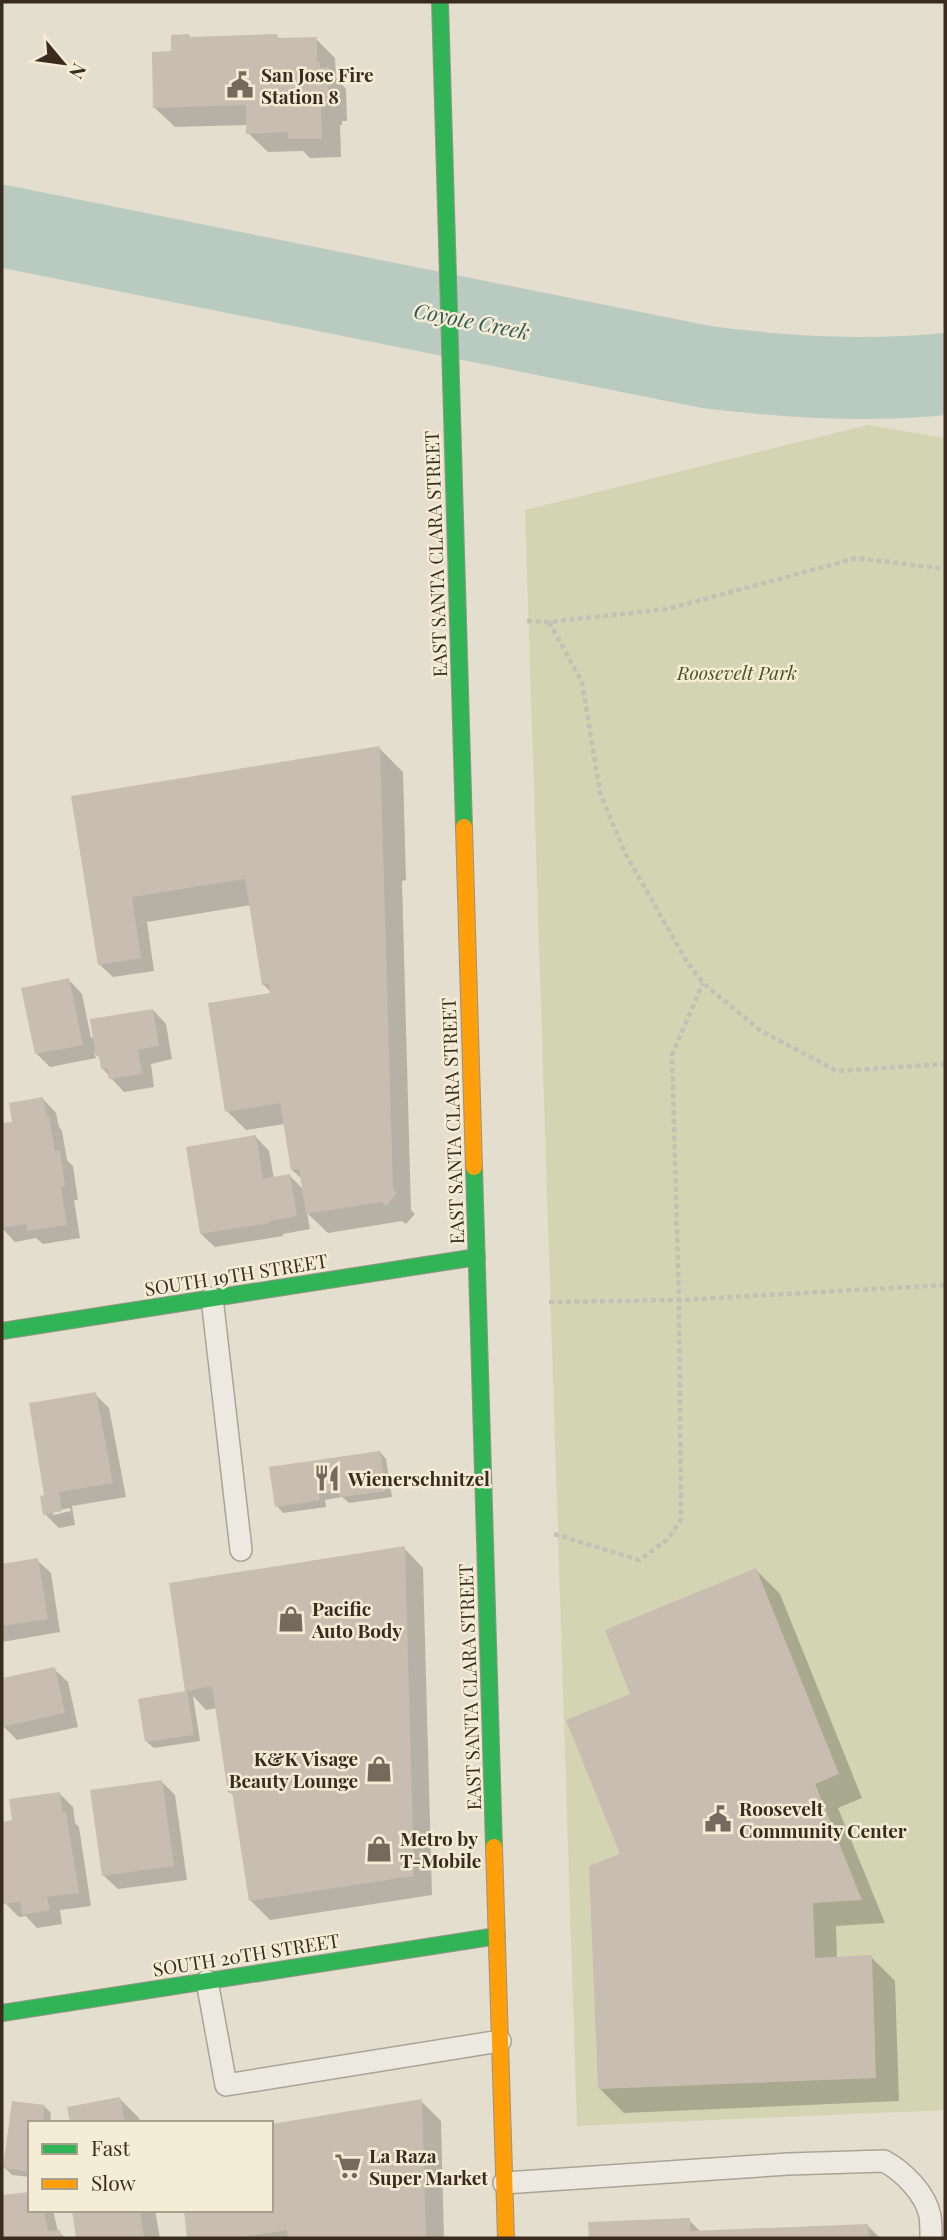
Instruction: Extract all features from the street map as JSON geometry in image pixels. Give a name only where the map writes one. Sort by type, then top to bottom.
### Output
[{"type":"main road","name":"EAST SANTA CLARA STREET","points":[[440,2],[506,2238]]},
{"type":"main road","name":"SOUTH 19TH STREET","points":[[2,1331],[477,1257]]},
{"type":"main road","name":"SOUTH 20TH STREET","points":[[2,2013],[497,1936]]},
{"type":"lane","points":[[212,1298],[241,1550]]},
{"type":"lane","points":[[207,1981],[226,2085],[500,2041]]},
{"type":"lane","points":[[504,2183],[788,2164],[884,2161],[898,2168],[915,2186],[930,2214],[931,2238]]},
{"type":"path","points":[[527,621],[549,622],[667,609],[857,558],[945,569]]},
{"type":"path","points":[[549,622],[582,682],[600,793],[625,853],[687,962],[703,983],[761,1031],[837,1071],[945,1065]]},
{"type":"path","points":[[554,1534],[639,1560],[667,1540],[681,1520],[680,1300],[672,1055],[703,983]]},
{"type":"path","points":[[549,1302],[680,1300],[945,1285]]},
{"type":"green space","name":"Roosevelt Park","points":[[868,425],[945,438],[945,2110],[577,2126],[525,510]]},
{"type":"building","name":"San Jose Fire Station 8","points":[[189,34],[190,37],[277,34],[278,38],[317,37],[317,63],[320,62],[320,68],[328,67],[328,102],[323,102],[324,106],[321,106],[322,139],[288,139],[288,132],[246,134],[246,105],[153,108],[152,52],[171,51],[171,35]]},
{"type":"building","points":[[380,746],[393,1189],[397,1193],[386,1206],[381,1202],[306,1214],[299,1169],[291,1170],[280,1103],[225,1112],[208,1003],[270,993],[269,984],[262,985],[245,879],[132,897],[141,958],[98,965],[71,796]]},
{"type":"building","points":[[69,978],[83,1045],[35,1054],[21,988]]},
{"type":"building","points":[[153,1009],[159,1046],[138,1050],[142,1074],[109,1079],[107,1068],[101,1069],[99,1055],[96,1056],[90,1019]]},
{"type":"building","points":[[43,1097],[55,1151],[60,1151],[65,1186],[61,1187],[67,1225],[27,1231],[26,1224],[2,1228],[2,1123],[12,1122],[9,1103]]},
{"type":"building","points":[[256,1135],[263,1179],[290,1174],[297,1216],[200,1234],[186,1147]]},
{"type":"building","points":[[96,1392],[113,1483],[59,1492],[62,1511],[43,1515],[40,1496],[44,1495],[29,1403]]},
{"type":"building","name":"Wienerschnitzel","points":[[380,1451],[386,1491],[340,1497],[339,1490],[319,1493],[320,1500],[275,1507],[269,1467]]},
{"type":"building","points":[[405,1546],[414,1876],[249,1901],[232,1792],[228,1793],[212,1686],[187,1691],[194,1735],[145,1742],[138,1699],[185,1691],[169,1583]]},
{"type":"building","points":[[38,1558],[48,1619],[2,1626],[2,1564]]},
{"type":"building","name":"Roosevelt Community Center","points":[[756,1568],[839,1774],[815,1784],[862,1900],[813,1903],[815,1958],[872,1955],[876,2078],[598,2089],[589,1866],[620,1854],[566,1720],[630,1694],[605,1630]]},
{"type":"building","points":[[55,1667],[65,1713],[2,1727],[2,1678]]},
{"type":"building","points":[[162,1780],[174,1866],[102,1876],[90,1790]]},
{"type":"building","points":[[60,1792],[62,1812],[66,1812],[79,1893],[47,1897],[50,1910],[22,1915],[20,1902],[3,1904],[2,1822],[12,1820],[9,1799]]},
{"type":"building","points":[[120,2097],[125,2121],[70,2121],[67,2107]]},
{"type":"building","name":"La Raza Super Market","points":[[422,2099],[426,2238],[288,2238],[287,2230],[234,2238],[187,2238],[184,2212],[273,2212],[273,2124]]},
{"type":"building","points":[[12,2101],[45,2105],[43,2121],[28,2121],[28,2172],[3,2168]]},
{"type":"building","points":[[28,2192],[28,2212],[44,2212],[48,2231],[60,2230],[61,2238],[2,2238],[2,2195]]},
{"type":"building","points":[[72,2212],[140,2212],[144,2238],[76,2238]]},
{"type":"building","points":[[690,2218],[690,2231],[868,2224],[869,2238],[589,2238],[588,2222]]},
{"type":"waterway","name":"Coyote Creek","points":[[2,226],[706,367],[825,377],[885,378],[945,374]]},
{"type":"traffic: fast","points":[[440,2],[464,827]]},
{"type":"traffic: fast","points":[[474,1167],[494,1847]]},
{"type":"traffic: fast","points":[[2,1331],[477,1257]]},
{"type":"traffic: fast","points":[[2,2013],[497,1936]]},
{"type":"traffic: slow","points":[[464,827],[474,1167]]},
{"type":"traffic: slow","points":[[494,1847],[506,2238]]},
{"type":"place","name":"San Jose Fire Station 8","points":[[240,85]]},
{"type":"place","name":"Wienerschnitzel","points":[[327,1478]]},
{"type":"place","name":"Pacific Auto Body","points":[[291,1619]]},
{"type":"place","name":"K&K Visage Beauty Lounge","points":[[379,1769]]},
{"type":"place","name":"Roosevelt Community Center","points":[[718,1819]]},
{"type":"place","name":"Metro by T-Mobile","points":[[379,1849]]},
{"type":"place","name":"La Raza Super Market","points":[[348,2166]]}]
